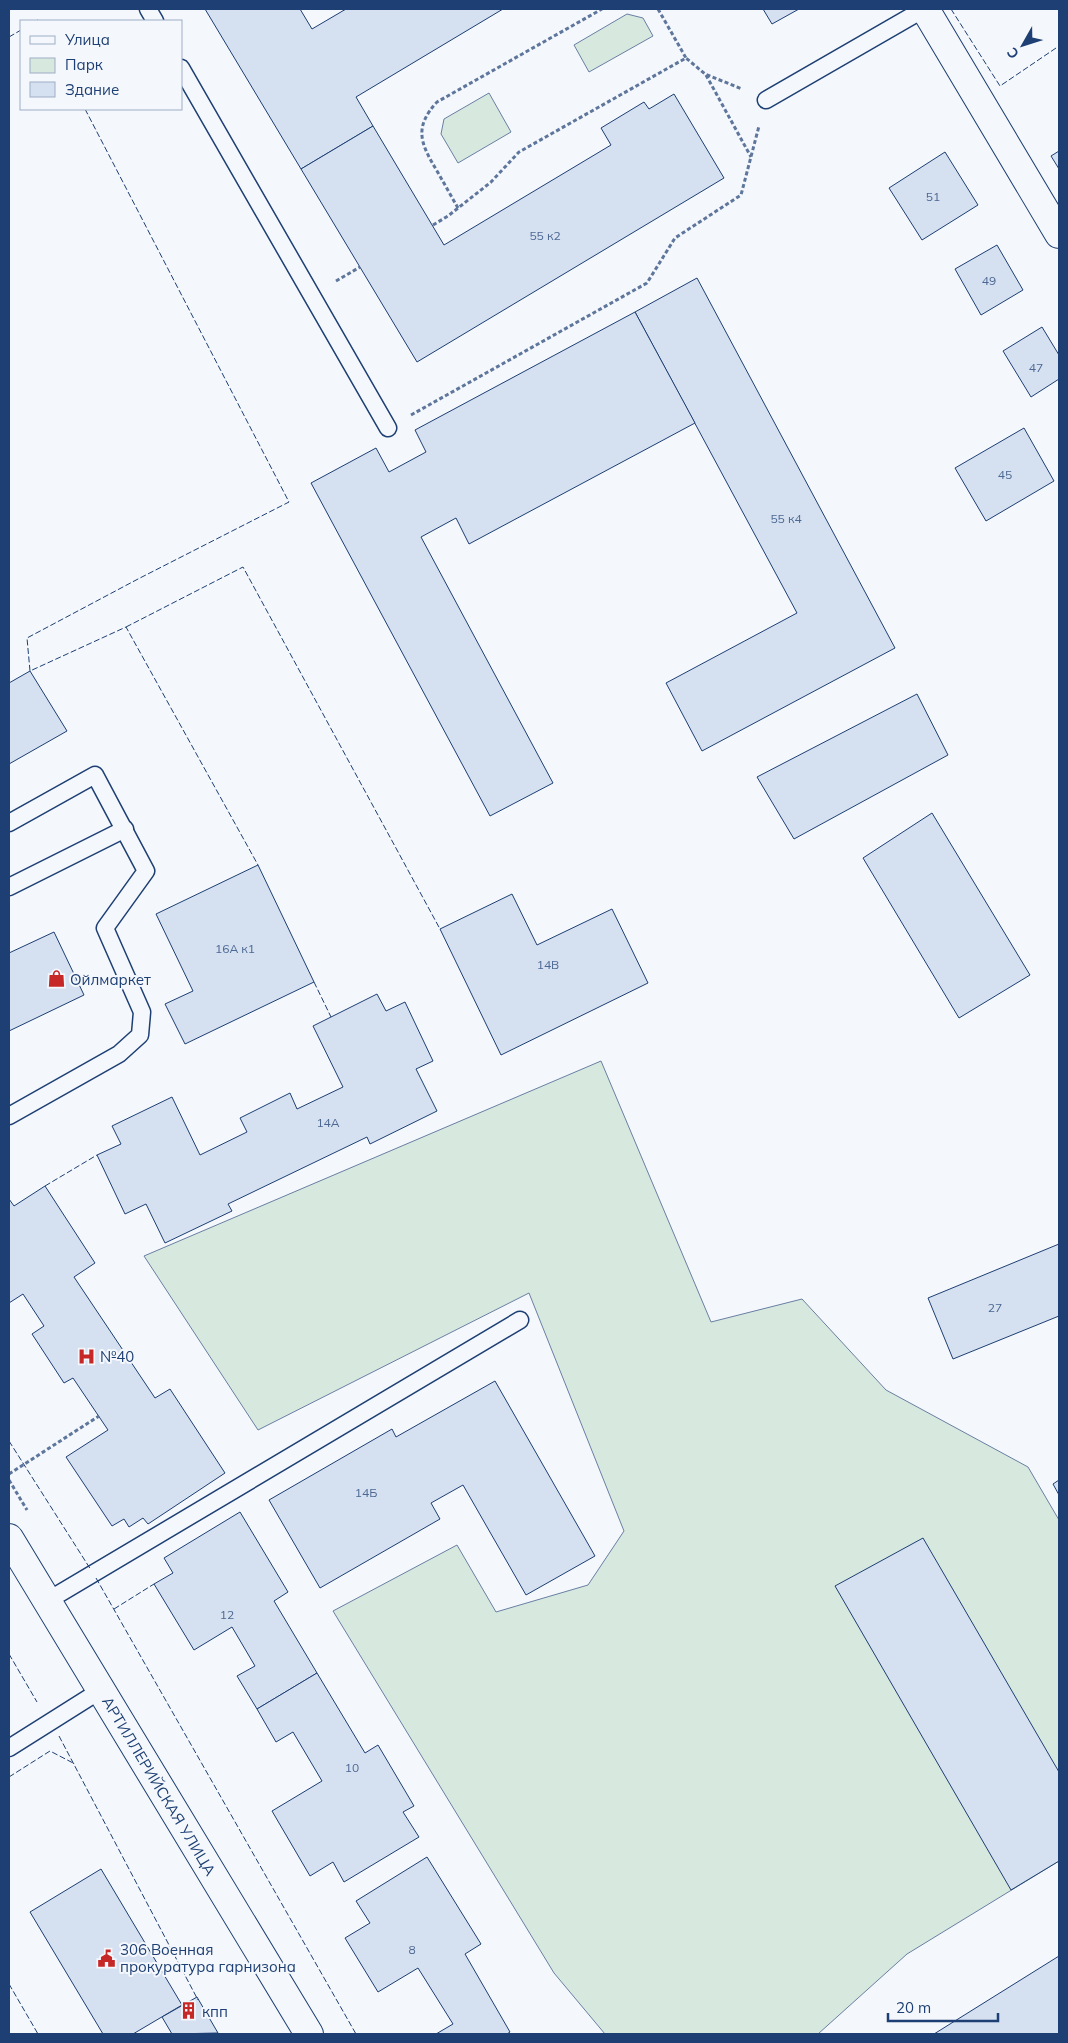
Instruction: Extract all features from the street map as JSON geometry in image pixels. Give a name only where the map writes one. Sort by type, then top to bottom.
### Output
[{"type":"main road","points":[[925,9],[1059,234]]},
{"type":"main road","name":"АРТИЛЛЕРИЙСКАЯ УЛИЦА","points":[[9,1538],[309,2034]]},
{"type":"lane","points":[[148,9],[154,20]]},
{"type":"lane","points":[[766,100],[925,9]]},
{"type":"lane","points":[[182,70],[388,428]]},
{"type":"lane","points":[[9,823],[95,775],[146,871],[105,928],[142,1012],[140,1035],[119,1054],[9,1116]]},
{"type":"lane","points":[[9,887],[125,829]]},
{"type":"lane","points":[[47,1602],[520,1320]]},
{"type":"lane","points":[[9,1748],[101,1690]]},
{"type":"path","points":[[458,208],[422,146],[424,120],[428,112],[437,102],[602,9]]},
{"type":"path","points":[[388,428],[647,283],[675,238],[741,195],[766,100],[705,74],[686,58],[658,9]]},
{"type":"path","points":[[432,225],[458,208],[491,182],[519,152],[686,58]]},
{"type":"path","points":[[705,74],[751,158]]},
{"type":"path","points":[[9,1474],[98,1416]]},
{"type":"green space","points":[[627,14],[643,18],[653,36],[589,72],[574,45]]},
{"type":"green space","points":[[489,93],[511,132],[458,163],[441,134],[444,119]]},
{"type":"green space","points":[[601,1061],[711,1322],[802,1299],[886,1390],[1028,1467],[1059,1520],[1059,1861],[907,1954],[818,2034],[605,2034],[554,1973],[333,1611],[457,1545],[496,1612],[588,1585],[624,1531],[529,1293],[258,1430],[144,1256]]},
{"type":"building","points":[[205,9],[300,9],[312,29],[346,9],[503,9],[356,97],[373,126],[301,169]]},
{"type":"building","points":[[763,9],[799,9],[772,24]]},
{"type":"building","points":[[674,94],[724,178],[417,362],[301,169],[373,126],[444,245],[611,145],[601,128],[644,102],[649,109]]},
{"type":"building","points":[[1059,151],[1059,169],[1051,156]]},
{"type":"building","points":[[945,152],[978,205],[922,240],[889,188]]},
{"type":"building","points":[[997,245],[1023,290],[981,315],[955,269]]},
{"type":"building","points":[[697,278],[895,648],[702,751],[666,683],[797,613],[635,312]]},
{"type":"building","points":[[635,312],[695,423],[469,544],[456,518],[421,537],[553,783],[490,816],[311,483],[376,448],[389,472],[426,452],[415,430]]},
{"type":"building","points":[[1042,327],[1059,355],[1059,379],[1031,397],[1003,351]]},
{"type":"building","points":[[1024,428],[1054,481],[986,521],[955,468]]},
{"type":"building","points":[[30,671],[67,731],[9,764],[9,683]]},
{"type":"building","points":[[917,694],[948,755],[794,839],[757,777]]},
{"type":"building","points":[[932,813],[1030,975],[959,1018],[863,858]]},
{"type":"building","points":[[258,865],[314,982],[185,1044],[165,1004],[193,991],[156,914]]},
{"type":"building","points":[[512,894],[537,945],[612,909],[648,983],[501,1055],[440,929]]},
{"type":"building","points":[[54,932],[84,995],[9,1031],[9,953]]},
{"type":"building","points":[[377,994],[386,1011],[405,1002],[433,1061],[416,1069],[437,1111],[370,1144],[367,1137],[228,1204],[232,1211],[165,1243],[146,1204],[125,1214],[97,1155],[121,1144],[112,1126],[172,1097],[200,1155],[247,1132],[240,1118],[290,1093],[297,1109],[343,1087],[313,1026]]},
{"type":"building","name":"№40","points":[[45,1186],[95,1263],[74,1277],[155,1398],[170,1389],[225,1473],[148,1524],[143,1518],[129,1527],[124,1519],[112,1526],[66,1457],[108,1430],[73,1378],[64,1383],[32,1334],[44,1326],[23,1294],[9,1303],[9,1199],[14,1206]]},
{"type":"building","points":[[1059,1244],[1059,1316],[953,1359],[928,1298]]},
{"type":"building","points":[[495,1381],[595,1556],[526,1595],[463,1485],[431,1503],[440,1519],[320,1588],[269,1500],[392,1429],[396,1437]]},
{"type":"building","points":[[1059,1480],[1059,1495],[1053,1484]]},
{"type":"building","points":[[240,1512],[288,1592],[274,1601],[317,1673],[257,1709],[237,1676],[255,1666],[232,1627],[194,1650],[154,1584],[173,1573],[164,1558]]},
{"type":"building","points":[[923,1538],[1059,1772],[1059,1861],[1011,1890],[835,1586]]},
{"type":"building","points":[[317,1673],[365,1753],[378,1745],[414,1806],[403,1812],[419,1837],[344,1882],[333,1862],[310,1876],[272,1811],[322,1781],[293,1732],[276,1742],[257,1709]]},
{"type":"building","points":[[427,1857],[481,1944],[465,1954],[510,2032],[507,2034],[436,2034],[453,2024],[418,1968],[378,1992],[345,1938],[370,1923],[356,1901]]},
{"type":"building","name":"306 Военная прокуратура гарнизона","points":[[101,1869],[182,2005],[133,2034],[103,2034],[30,1912]]},
{"type":"building","points":[[1059,1956],[1059,2034],[934,2034]]},
{"type":"building","name":"кпп","points":[[197,1997],[218,2033],[172,2034],[162,2017]]},
{"type":"fence","points":[[951,9],[1000,86],[1059,46]]},
{"type":"fence","points":[[9,37],[20,31]]},
{"type":"fence","points":[[86,110],[289,502],[27,638],[30,671],[126,627],[258,865]]},
{"type":"fence","points":[[126,627],[243,567],[440,929]]},
{"type":"fence","points":[[314,982],[331,1017]]},
{"type":"fence","points":[[45,1186],[97,1155]]},
{"type":"fence","points":[[9,1441],[91,1570]]},
{"type":"fence","points":[[96,1578],[356,2034]]},
{"type":"fence","points":[[114,1609],[154,1584]]},
{"type":"fence","points":[[9,1654],[37,1702]]},
{"type":"fence","points":[[59,1736],[198,2000]]},
{"type":"fence","points":[[9,1777],[50,1751],[75,1764]]},
{"type":"fence","points":[[9,1984],[38,2034]]},
{"type":"place","name":"Ойлмаркет","points":[[56,979]]},
{"type":"place","name":"№40","points":[[86,1356]]},
{"type":"place","name":"306 Военная прокуратура гарнизона","points":[[106,1958]]},
{"type":"place","name":"кпп","points":[[188,2011]]}]
